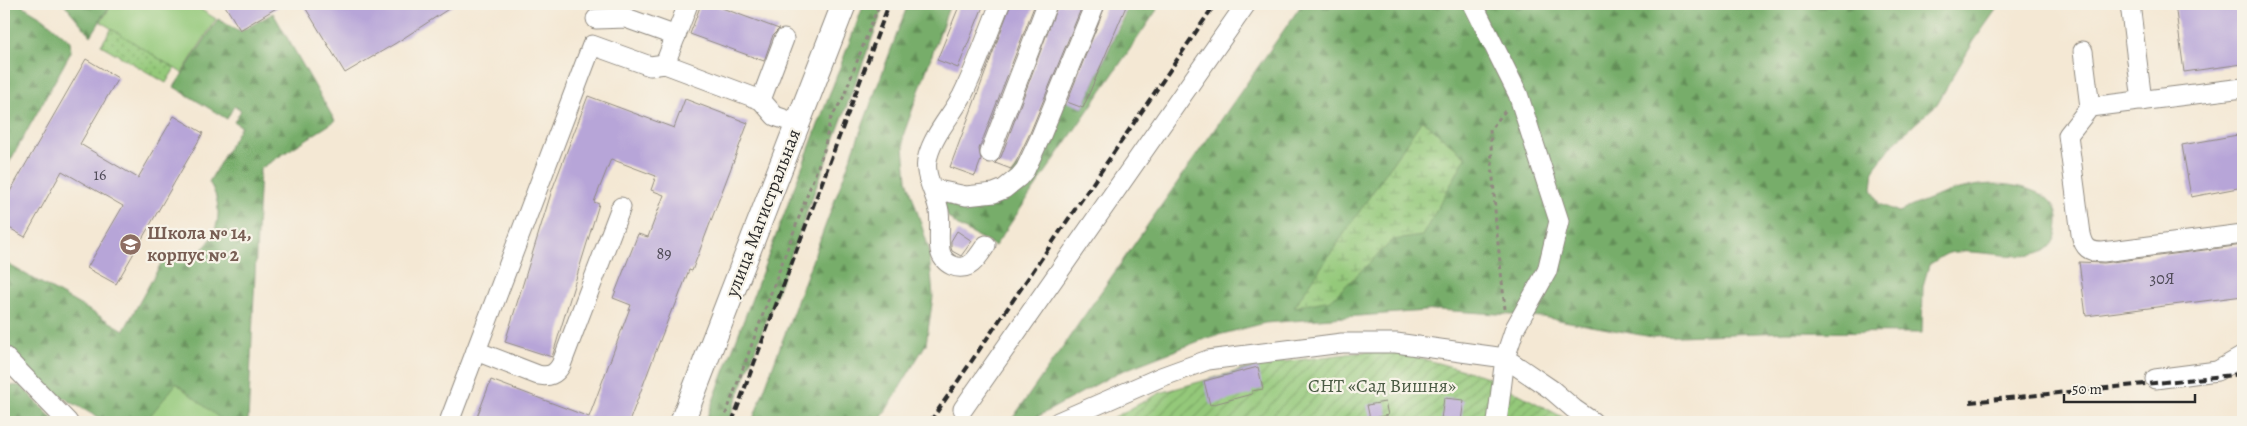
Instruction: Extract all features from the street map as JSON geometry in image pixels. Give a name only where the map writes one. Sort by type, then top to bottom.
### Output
[{"type":"main road","name":"улица Магистральная","points":[[682,422],[844,4]]},
{"type":"street","points":[[665,64],[688,4]]},
{"type":"street","points":[[986,245],[973,263],[968,266],[956,267],[944,259],[939,248],[940,222],[933,189],[927,172],[928,155],[971,76],[1000,4]]},
{"type":"street","points":[[990,153],[1047,4]]},
{"type":"street","points":[[933,189],[966,196],[994,193],[1004,189],[1019,177],[1025,170],[1040,138],[1095,4]]},
{"type":"street","points":[[962,409],[1246,4]]},
{"type":"street","points":[[1473,4],[1518,94],[1559,221],[1547,271],[1515,328],[1505,358],[1497,422]]},
{"type":"street","points":[[2130,4],[2142,101]]},
{"type":"street","points":[[449,422],[592,45],[598,11],[626,18],[676,36]]},
{"type":"street","points":[[761,100],[784,39]]},
{"type":"street","points":[[592,45],[650,66],[665,64],[761,100],[775,116],[798,124]]},
{"type":"street","points":[[2083,50],[2090,107],[2068,135],[2083,246],[2091,252],[2103,252],[2243,234]]},
{"type":"street","points":[[2090,107],[2243,88]]},
{"type":"street","points":[[476,351],[538,375],[547,376],[556,373],[561,365],[621,207]]},
{"type":"street","points":[[1058,422],[1161,377],[1208,360],[1342,343],[1396,343],[1505,358],[1552,390],[1593,422]]},
{"type":"street","points":[[4,356],[68,422]]},
{"type":"street","points":[[2155,379],[2217,371],[2243,356]]},
{"type":"path","points":[[723,422],[824,150],[830,120],[843,98],[879,4]]},
{"type":"path","points":[[1515,328],[1508,319],[1504,307],[1490,130],[1518,94]]},
{"type":"green space","points":[[4,4],[20,4],[43,18],[70,41],[71,52],[4,172]]},
{"type":"green space","points":[[64,4],[111,4],[91,36]]},
{"type":"green space","points":[[112,4],[192,4],[216,19],[182,73],[101,22]]},
{"type":"green space","points":[[864,4],[885,4],[729,420],[728,422],[705,422]]},
{"type":"green space","points":[[908,4],[950,4],[903,136],[907,179],[929,249],[933,297],[926,344],[879,422],[752,422]]},
{"type":"green space","points":[[1129,4],[1161,4],[995,246],[958,226],[948,217],[942,198],[997,197],[1064,100],[1083,108]]},
{"type":"green space","points":[[1302,4],[2000,4],[1974,41],[1937,104],[1894,143],[1874,169],[1872,189],[1879,204],[1899,212],[1967,187],[2003,184],[2020,187],[2042,195],[2052,203],[2058,214],[2056,235],[2050,246],[2038,254],[2014,256],[1973,252],[1949,253],[1929,265],[1923,286],[1922,333],[1786,332],[1652,337],[1542,317],[1438,310],[1265,323],[1207,338],[1117,373],[1028,422],[1010,422]]},
{"type":"green space","points":[[273,13],[335,121],[260,169],[248,422],[106,422],[41,385],[4,344],[4,262],[124,330],[164,258],[180,259],[193,255],[204,248],[212,237],[217,224],[218,210],[216,196],[209,182],[241,126],[234,122],[241,110],[234,106],[227,119],[174,87],[218,19],[240,32]]},
{"type":"green space","points":[[112,28],[175,68],[166,83],[101,45]]},
{"type":"green space","points":[[1422,120],[1466,157],[1422,236],[1393,240],[1331,300],[1294,307]]},
{"type":"green space","name":"СНТ «Сад Вишня»","points":[[1387,349],[1485,376],[1572,422],[1105,422],[1160,393],[1238,371],[1266,364]]},
{"type":"green space","points":[[177,383],[224,422],[155,422],[149,417]]},
{"type":"green space","points":[[4,385],[21,386],[56,422],[4,422]]},
{"type":"building","points":[[224,4],[283,4],[240,30]]},
{"type":"building","points":[[303,4],[456,4],[345,73]]},
{"type":"building","points":[[701,4],[711,4],[779,29],[773,35],[764,61],[690,34]]},
{"type":"building","points":[[960,4],[984,4],[958,68],[937,60]]},
{"type":"building","points":[[1011,4],[1035,4],[979,149],[981,160],[975,176],[950,167]]},
{"type":"building","points":[[1058,4],[1083,4],[1030,133],[1011,169],[995,163],[1001,157]]},
{"type":"building","points":[[1106,4],[1127,4],[1083,108],[1067,102]]},
{"type":"building","points":[[2175,4],[2243,4],[2243,64],[2184,72]]},
{"type":"building","points":[[86,59],[118,78],[80,144],[138,178],[174,116],[203,133],[116,284],[87,268],[123,206],[62,171],[25,237],[4,225],[4,202]]},
{"type":"building","points":[[588,96],[674,128],[685,99],[748,123],[692,271],[689,270],[674,309],[672,309],[629,422],[475,422],[491,380],[589,417],[631,305],[613,298],[638,234],[648,237],[664,195],[651,190],[656,176],[611,159],[594,202],[599,204],[552,357],[505,342],[552,190]]},
{"type":"building","points":[[2243,134],[2243,187],[2191,197],[2182,145]]},
{"type":"building","points":[[957,231],[972,241],[961,256],[952,251],[951,248],[951,241]]},
{"type":"building","points":[[2243,245],[2243,296],[2086,316],[2079,262],[2104,263]]},
{"type":"building","points":[[1258,367],[1263,389],[1252,391],[1252,394],[1210,405],[1204,381]]},
{"type":"building","points":[[1444,398],[1464,400],[1461,421],[1441,419]]},
{"type":"building","points":[[1385,402],[1388,415],[1370,419],[1367,405]]},
{"type":"railway","points":[[732,422],[889,4]]},
{"type":"railway","points":[[930,422],[1215,4]]},
{"type":"railway","points":[[1970,402],[2243,374]]},
{"type":"place","name":"Школа № 14, корпус № 2","points":[[131,244]]}]
